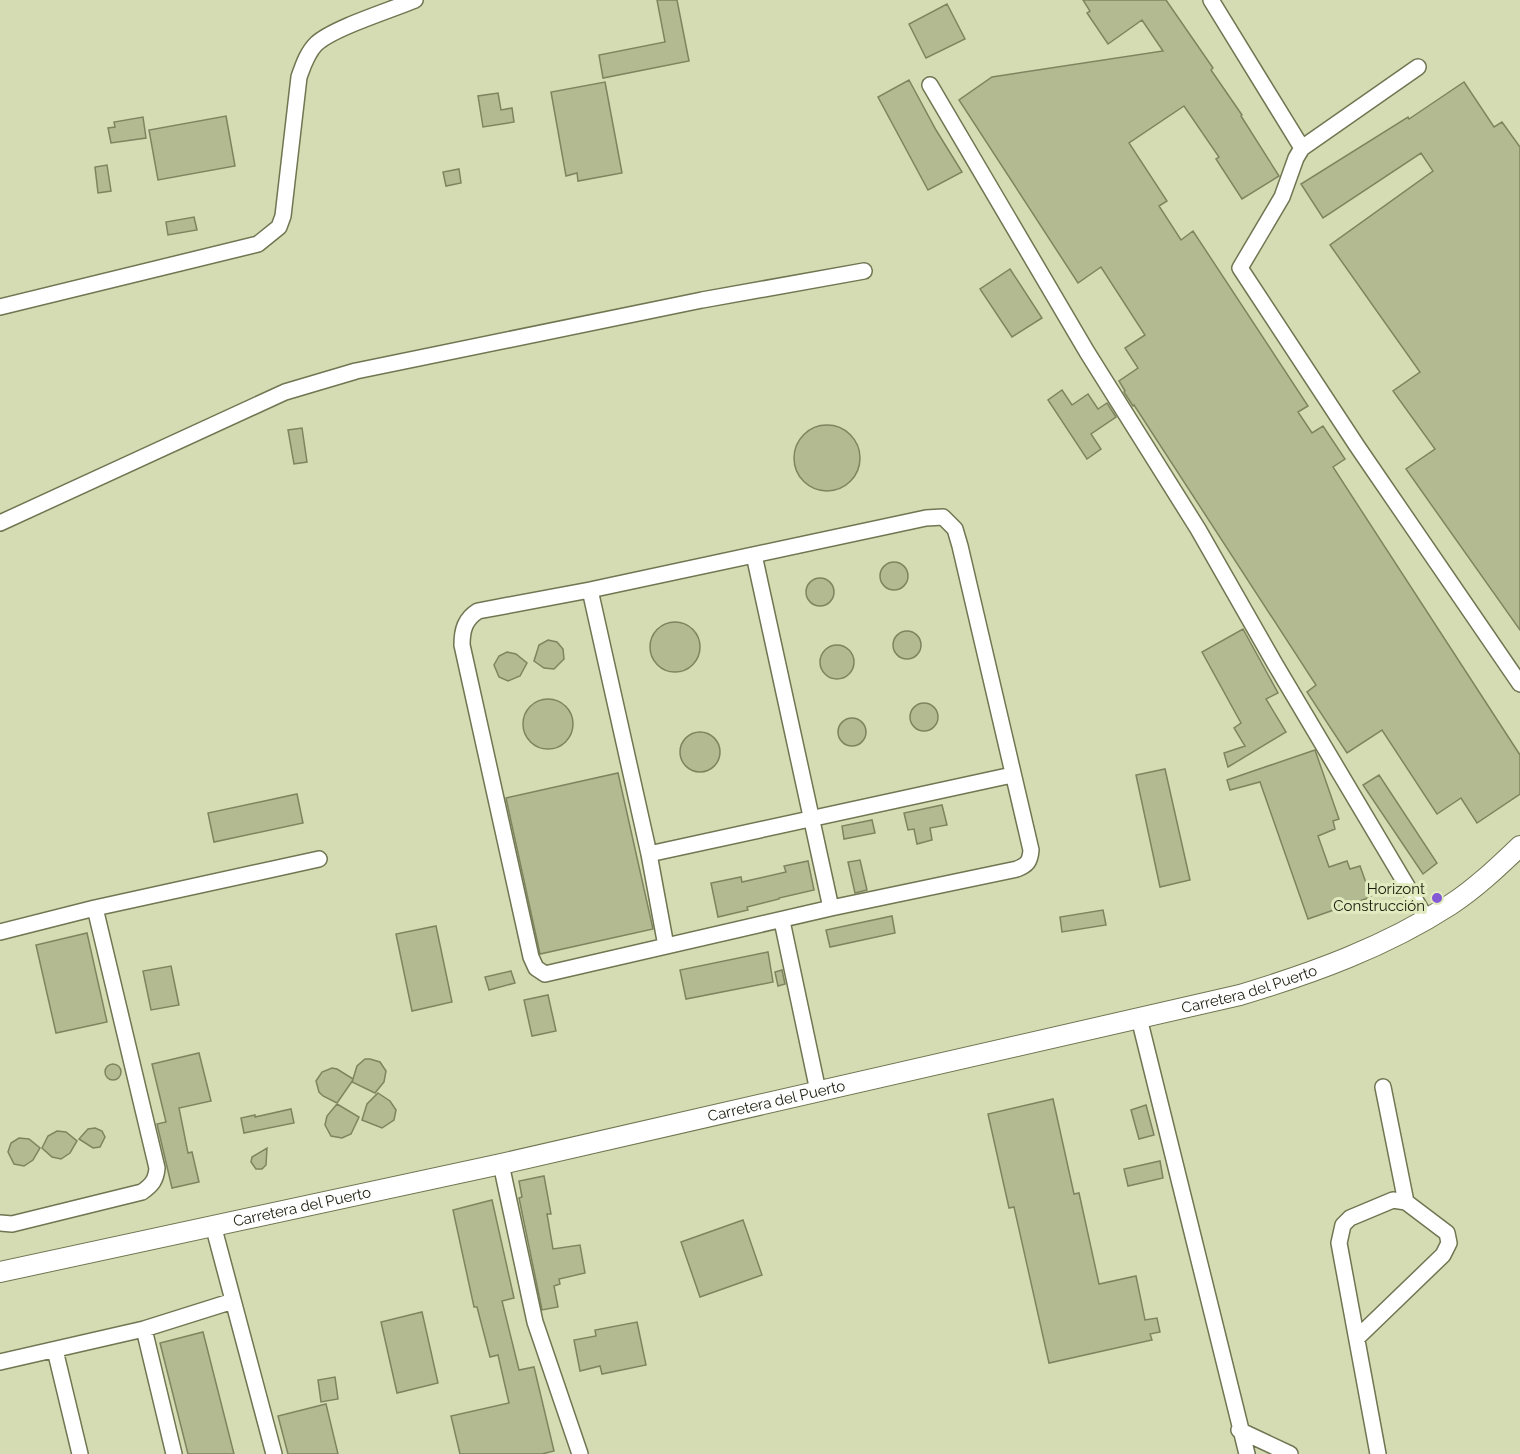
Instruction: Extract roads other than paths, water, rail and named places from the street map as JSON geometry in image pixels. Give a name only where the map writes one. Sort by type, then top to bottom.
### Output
[{"type":"main road","name":"Carretera del Puerto","points":[[0,1272],[501,1164],[1240,995],[1296,979],[1394,937],[1450,905],[1520,846]]},
{"type":"lane","points":[[0,307],[258,244],[279,227],[283,216],[299,77],[305,60],[315,45],[329,35],[415,0]]},
{"type":"lane","points":[[1211,0],[1302,148]]},
{"type":"lane","points":[[1418,67],[1302,148],[1282,197],[1240,268],[1357,446],[1520,684]]},
{"type":"lane","points":[[930,85],[1087,352],[1198,529],[1275,664],[1426,918]]},
{"type":"lane","points":[[0,523],[285,392],[318,381],[356,371],[690,303],[864,272]]},
{"type":"lane","points":[[943,517],[955,529],[1031,850],[1030,860],[1026,866],[1017,869],[831,908],[545,974],[536,968],[531,957],[462,645],[462,632],[469,616],[478,611],[590,590],[926,518],[943,517]]},
{"type":"lane","points":[[754,555],[831,908]]},
{"type":"lane","points":[[590,590],[649,854],[666,946]]},
{"type":"lane","points":[[649,854],[1012,775]]},
{"type":"lane","points":[[0,932],[95,908],[320,859]]},
{"type":"lane","points":[[0,1223],[12,1224],[142,1192],[151,1186],[156,1178],[157,1168],[95,908]]},
{"type":"lane","points":[[782,921],[818,1090]]},
{"type":"lane","points":[[1139,1018],[1239,1430],[1247,1454]]},
{"type":"lane","points":[[1383,1088],[1406,1202]]},
{"type":"lane","points":[[501,1164],[535,1322],[580,1454]]},
{"type":"lane","points":[[1357,1338],[1443,1255],[1449,1243],[1447,1233],[1406,1202],[1393,1200],[1350,1218],[1343,1225],[1339,1243],[1378,1454]]},
{"type":"lane","points":[[213,1225],[274,1454]]},
{"type":"lane","points":[[0,1362],[144,1329],[233,1301]]},
{"type":"lane","points":[[144,1329],[174,1454]]},
{"type":"lane","points":[[55,1350],[80,1454]]},
{"type":"lane","points":[[1239,1430],[1290,1454]]},
{"type":"place","name":"Horizont Construcción","points":[[1437,898]]}]
